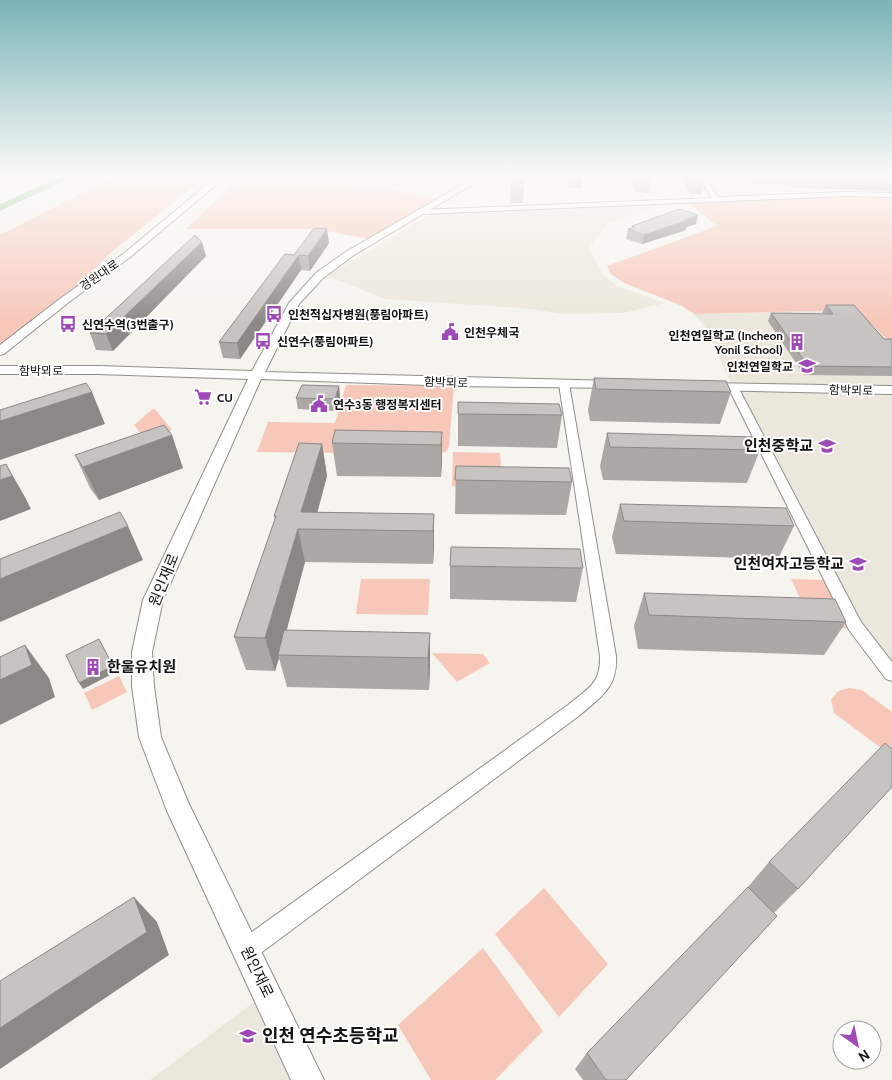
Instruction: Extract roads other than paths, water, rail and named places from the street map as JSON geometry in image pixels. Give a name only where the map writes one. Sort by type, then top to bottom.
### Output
[{"type":"main road","name":"경원대로","points":[[0,350],[64,300],[126,256],[164,224]]},
{"type":"main road","name":"원인재로","points":[[308,1080],[179,811],[150,737],[143,686],[142,652],[153,600],[257,374],[266,362],[287,315],[300,295],[318,277],[346,256],[400,224]]},
{"type":"main road","name":"경원대로","points":[[64,300],[102,261]]},
{"type":"main road","name":"함박뫼로","points":[[0,370],[98,370],[257,374],[633,386]]},
{"type":"main road","name":"함박뫼로","points":[[693,387],[892,390]]},
{"type":"street","points":[[246,950],[574,710],[602,686],[610,671],[564,384]]},
{"type":"street","points":[[733,387],[855,626],[892,674]]},
{"type":"place","name":"인천적십자병원(풍림아파트)","points":[[274,314]]},
{"type":"place","name":"신연수역(3번출구)","points":[[68,324]]},
{"type":"place","name":"인천우체국","points":[[450,332]]},
{"type":"place","name":"신연수(풍림아파트)","points":[[263,341]]},
{"type":"place","name":"인천연일학교 (Incheon Yonil School)","points":[[797,342]]},
{"type":"place","name":"인천연일학교","points":[[807,366]]},
{"type":"place","name":"CU","points":[[203,397]]},
{"type":"place","name":"연수3동 행정복지센터","points":[[319,404]]},
{"type":"place","name":"인천중학교","points":[[827,446]]},
{"type":"place","name":"인천여자고등학교","points":[[858,564]]},
{"type":"place","name":"한울유치원","points":[[93,667]]},
{"type":"place","name":"인천 연수초등학교","points":[[248,1036]]}]
